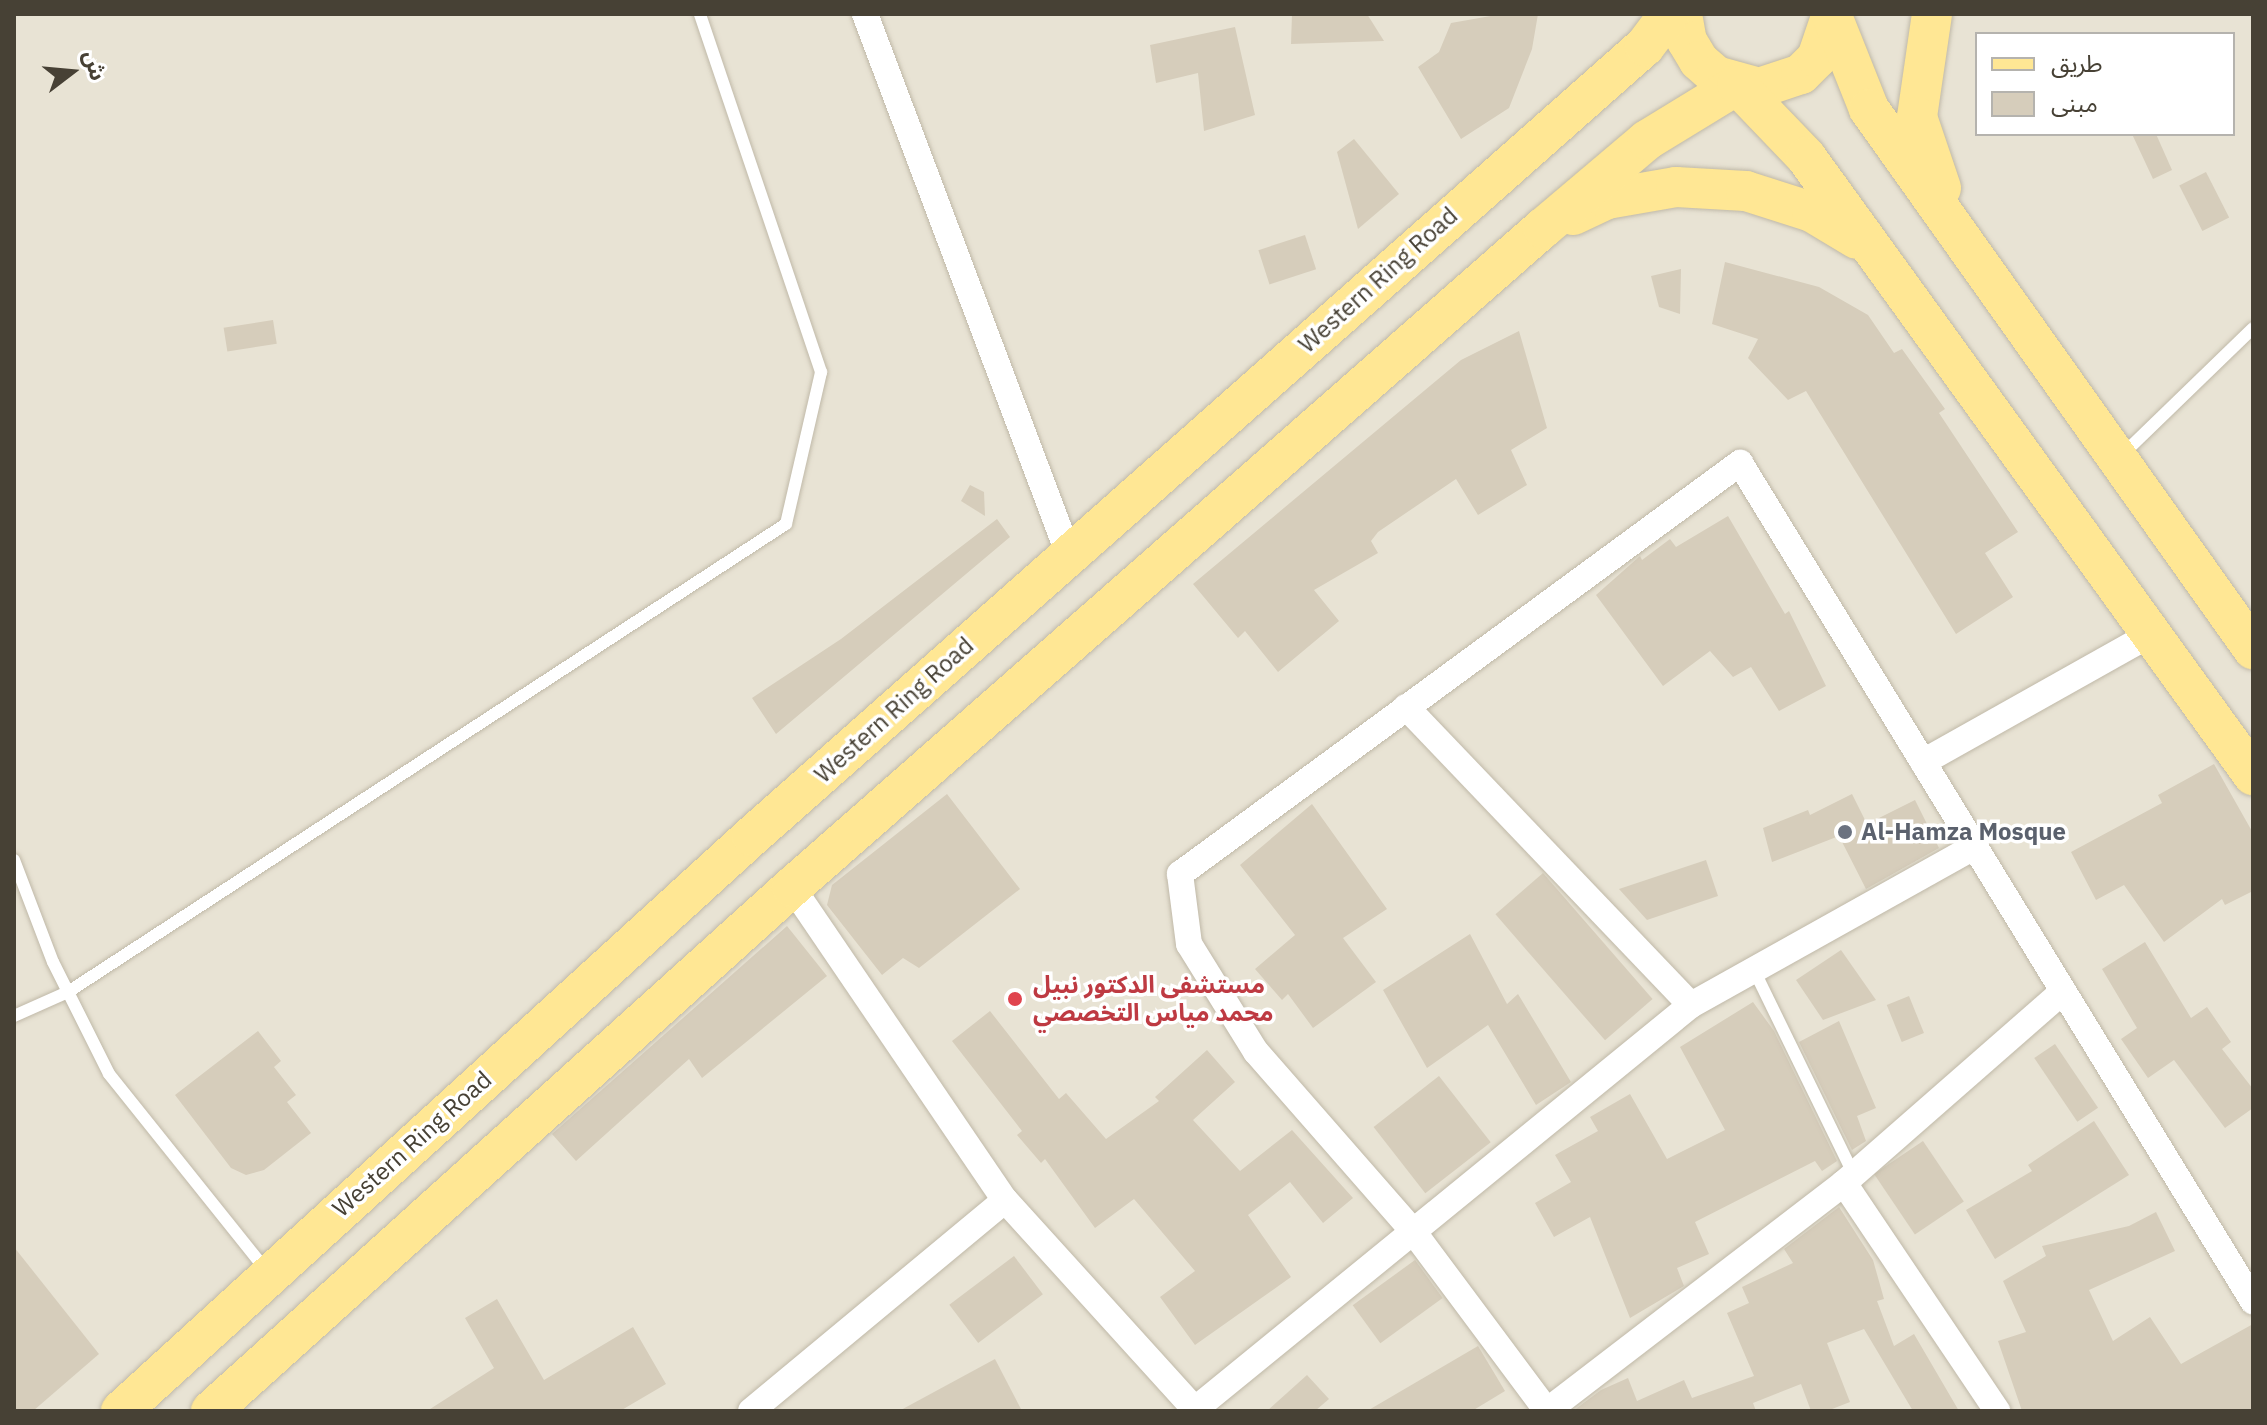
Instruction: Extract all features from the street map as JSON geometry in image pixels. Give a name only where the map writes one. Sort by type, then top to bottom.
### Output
[{"type":"main road","name":"Western Ring Road","points":[[121,1411],[752,836],[1645,46],[1669,14]]},
{"type":"main road","points":[[1682,14],[1687,41],[1699,61],[1737,85],[1806,157],[2253,775]]},
{"type":"main road","points":[[1932,14],[1917,117],[1955,229]]},
{"type":"main road","points":[[211,1411],[792,887],[1543,228],[1647,140],[1737,85],[1781,84],[1801,74],[1828,38],[1832,15]]},
{"type":"main road","points":[[1832,15],[1869,109],[2253,649]]},
{"type":"main road","points":[[1543,228],[1607,199],[1676,187],[1704,188],[1746,191],[1812,212],[1873,248]]},
{"type":"main road","points":[[752,836],[792,887]]},
{"type":"street","points":[[865,14],[1069,555]]},
{"type":"street","points":[[2063,991],[1849,1179],[1547,1411],[1412,1230],[1256,1052],[1189,944],[1180,874],[1740,463],[1923,762],[1972,848],[2063,991],[2252,1295]]},
{"type":"street","points":[[1923,762],[2151,634]]},
{"type":"street","points":[[1406,707],[1691,1005]]},
{"type":"street","points":[[792,887],[1005,1200],[1195,1411],[1412,1230],[1691,1005],[1972,848]]},
{"type":"street","points":[[1849,1179],[1997,1411]]},
{"type":"street","points":[[751,1411],[1005,1200]]},
{"type":"lane","points":[[14,1016],[68,992],[786,524],[821,372],[700,14]]},
{"type":"lane","points":[[2118,459],[2253,328]]},
{"type":"lane","points":[[14,860],[68,992],[109,1074],[269,1273]]},
{"type":"lane","points":[[1754,970],[1849,1179]]},
{"type":"shaded area","points":[[14,14],[2253,14],[2253,1411],[14,1411]]},
{"type":"building","points":[[1292,14],[1367,14],[1384,41],[1291,44]]},
{"type":"building","points":[[1502,14],[1538,14],[1532,49],[1509,108],[1461,139],[1418,67],[1439,52],[1451,23]]},
{"type":"building","points":[[1235,27],[1255,115],[1204,131],[1198,73],[1156,83],[1150,45]]},
{"type":"building","points":[[2133,136],[2157,136],[2172,170],[2153,179]]},
{"type":"building","points":[[1354,139],[1399,194],[1358,229],[1337,152]]},
{"type":"building","points":[[2206,172],[2229,217],[2202,231],[2179,186]]},
{"type":"building","points":[[1305,235],[1316,269],[1270,284],[1258,250]]},
{"type":"building","points":[[1725,262],[1819,287],[1868,315],[1894,353],[1902,349],[1945,409],[1939,413],[2018,532],[1985,553],[2013,597],[1956,634],[1806,391],[1788,400],[1748,358],[1758,339],[1712,324]]},
{"type":"building","points":[[1681,269],[1680,314],[1659,307],[1651,276]]},
{"type":"building","points":[[273,320],[277,344],[227,352],[224,328]]},
{"type":"building","points":[[1519,331],[1547,428],[1511,450],[1527,485],[1478,515],[1456,479],[1378,532],[1371,541],[1378,553],[1314,590],[1339,621],[1278,672],[1245,631],[1238,638],[1193,584],[1461,360]]},
{"type":"building","points":[[970,485],[984,492],[985,516],[961,501]]},
{"type":"building","points":[[1728,516],[1785,614],[1789,611],[1826,686],[1779,711],[1751,667],[1733,677],[1710,651],[1663,686],[1596,595],[1640,556],[1642,560],[1670,539],[1676,547]]},
{"type":"building","points":[[997,519],[1010,537],[776,734],[752,698],[841,639]]},
{"type":"building","points":[[2214,764],[2253,833],[2253,891],[2225,905],[2222,899],[2164,942],[2124,885],[2096,900],[2071,852],[2162,803],[2158,795]]},
{"type":"building","points":[[947,794],[1020,889],[919,968],[903,958],[882,975],[827,905],[832,885]]},
{"type":"building","points":[[1852,794],[1867,824],[1915,800],[1939,848],[1866,889],[1839,836],[1772,862],[1763,828],[1808,810],[1810,815]]},
{"type":"building","points":[[1312,804],[1387,909],[1343,938],[1376,982],[1313,1028],[1288,994],[1282,1000],[1255,969],[1295,935],[1240,865]]},
{"type":"building","points":[[1706,860],[1718,896],[1647,920],[1619,889]]},
{"type":"building","points":[[1543,873],[1653,999],[1605,1040],[1495,914]]},
{"type":"building","points":[[787,926],[827,976],[702,1078],[689,1059],[576,1161],[552,1134]]},
{"type":"building","points":[[1470,934],[1507,1004],[1518,994],[1571,1082],[1536,1105],[1488,1025],[1427,1068],[1383,990]]},
{"type":"building","points":[[2145,942],[2191,1018],[2207,1007],[2231,1042],[2222,1049],[2253,1089],[2253,1108],[2225,1128],[2174,1060],[2148,1078],[2121,1039],[2137,1028],[2102,969]]},
{"type":"building","points":[[1841,950],[1876,1000],[1823,1020],[1796,980]]},
{"type":"building","points":[[1909,996],[1924,1033],[1902,1042],[1887,1005]]},
{"type":"building","points":[[1753,1002],[1774,1031],[1837,1161],[1822,1171],[1815,1161],[1695,1222],[1709,1254],[1677,1268],[1684,1286],[1630,1318],[1590,1217],[1554,1237],[1535,1203],[1571,1182],[1555,1155],[1598,1131],[1590,1117],[1630,1094],[1667,1159],[1725,1130],[1680,1047]]},
{"type":"building","points":[[990,1011],[1059,1099],[1066,1093],[1106,1139],[1159,1101],[1155,1097],[1207,1050],[1235,1082],[1193,1120],[1240,1171],[1292,1130],[1353,1198],[1323,1223],[1290,1182],[1248,1215],[1291,1277],[1195,1345],[1160,1297],[1195,1271],[1134,1199],[1095,1228],[1045,1159],[1041,1163],[1017,1135],[1022,1131],[952,1041]]},
{"type":"building","points":[[1839,1021],[1876,1108],[1857,1116],[1866,1141],[1852,1150],[1799,1042]]},
{"type":"building","points":[[258,1031],[281,1061],[274,1067],[296,1095],[287,1102],[311,1133],[264,1170],[246,1175],[231,1168],[175,1095]]},
{"type":"building","points":[[2055,1044],[2098,1108],[2077,1122],[2034,1058]]},
{"type":"building","points":[[1439,1076],[1491,1142],[1425,1193],[1374,1127]]},
{"type":"building","points":[[2094,1121],[2129,1175],[1995,1259],[1966,1210],[2032,1171],[2028,1165]]},
{"type":"building","points":[[1923,1141],[1964,1202],[1915,1235],[1874,1174]]},
{"type":"building","points":[[1839,1207],[1873,1260],[1884,1299],[1877,1301],[1894,1346],[1914,1334],[1959,1411],[1913,1411],[1864,1329],[1827,1343],[1850,1402],[1827,1411],[1811,1411],[1801,1384],[1753,1403],[1756,1411],[1573,1411],[1601,1390],[1628,1378],[1637,1401],[1684,1380],[1692,1398],[1754,1376],[1727,1313],[1749,1303],[1742,1287],[1793,1263],[1784,1249]]},
{"type":"building","points":[[2156,1212],[2175,1251],[2089,1290],[2113,1341],[2150,1317],[2181,1364],[2253,1324],[2253,1411],[2022,1411],[1998,1341],[2026,1332],[2003,1281],[2046,1256],[2042,1246],[2129,1226]]},
{"type":"building","points":[[14,1247],[99,1354],[33,1411],[14,1411]]},
{"type":"building","points":[[1014,1256],[1043,1294],[978,1343],[949,1305]]},
{"type":"building","points":[[1415,1260],[1443,1298],[1380,1343],[1353,1305]]},
{"type":"building","points":[[497,1299],[544,1380],[633,1327],[666,1384],[620,1411],[427,1411],[494,1368],[465,1318]]},
{"type":"building","points":[[1478,1346],[1505,1391],[1472,1411],[1367,1411]]},
{"type":"building","points":[[995,1359],[1022,1411],[899,1411]]},
{"type":"building","points":[[1307,1375],[1329,1399],[1315,1411],[1267,1411]]},
{"type":"place","name":"Al-Hamza Mosque","points":[[1845,832]]},
{"type":"place","name":"مستشفى الدكتور نبيل محمد مياس التخصصي","points":[[1015,999]]}]
